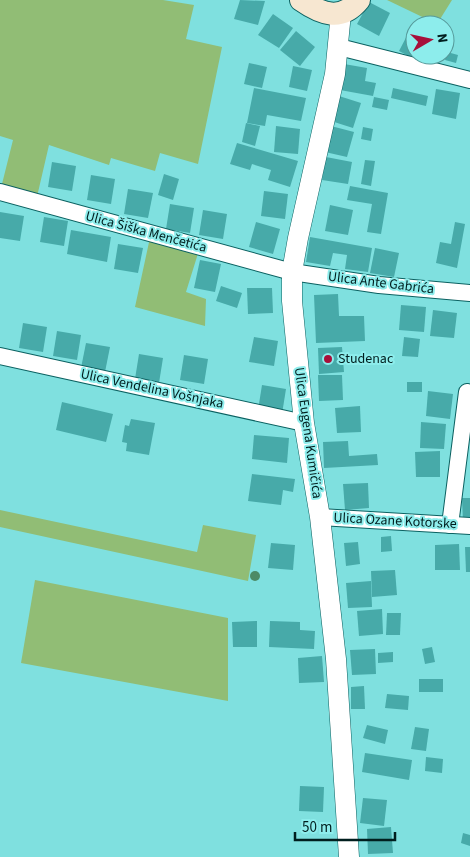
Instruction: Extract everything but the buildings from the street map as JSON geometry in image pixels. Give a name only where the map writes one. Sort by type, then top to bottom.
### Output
[{"type":"main road","points":[[301,0],[316,11],[341,13],[352,8],[359,0]]},
{"type":"street","name":"Ulica Eugena Kumičića","points":[[341,13],[339,47],[292,272],[292,302],[304,423],[320,517],[336,659],[349,857]]},
{"type":"street","points":[[339,47],[470,80]]},
{"type":"street","name":"Ulica Šiška Menčetića","points":[[0,192],[292,272]]},
{"type":"street","name":"Ulica Ante Gabrića","points":[[292,272],[379,284],[470,293]]},
{"type":"street","name":"Ulica Vendelina Vošnjaka","points":[[0,356],[304,423]]},
{"type":"street","points":[[450,524],[467,392]]},
{"type":"street","name":"Ulica Ozane Kotorske","points":[[320,517],[470,526]]},
{"type":"green space","points":[[0,0],[163,0],[194,5],[186,39],[222,47],[198,164],[160,153],[155,171],[111,158],[109,165],[49,145],[36,201],[0,192],[13,140],[0,136]]},
{"type":"green space","points":[[387,0],[452,0],[443,15],[418,15]]},
{"type":"green space","points":[[151,233],[200,247],[186,292],[206,299],[205,326],[135,307]]},
{"type":"green space","points":[[0,510],[197,552],[203,525],[256,535],[248,581],[0,527]]},
{"type":"green space","points":[[35,580],[228,618],[228,701],[21,663]]},
{"type":"place","name":"Studenac","points":[[328,359]]}]
